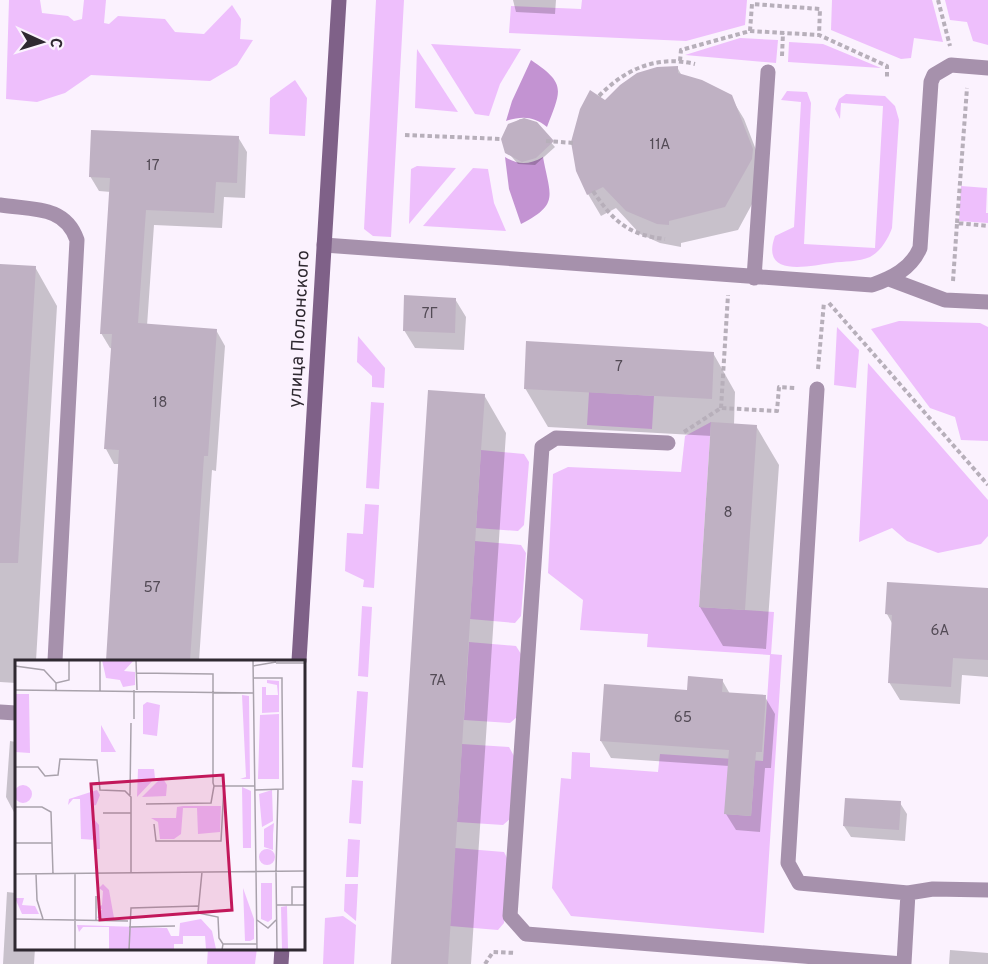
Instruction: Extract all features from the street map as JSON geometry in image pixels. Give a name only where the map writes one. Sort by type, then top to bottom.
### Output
[{"type":"main road","name":"улица Полонского","points":[[299,660],[339,0]]},
{"type":"main road","points":[[281,964],[282,949]]},
{"type":"lane","points":[[324,245],[872,285],[889,279],[906,268],[920,248],[931,82],[934,75],[951,65],[988,68]]},
{"type":"lane","points":[[754,278],[768,72]]},
{"type":"lane","points":[[0,205],[48,212],[65,218],[72,227],[76,240],[55,660]]},
{"type":"lane","points":[[889,279],[945,300],[988,302]]},
{"type":"lane","points":[[816,389],[788,863],[799,883],[908,893],[933,889],[988,890]]},
{"type":"lane","points":[[668,443],[556,438],[542,447],[510,916],[526,934],[904,964],[908,893]]},
{"type":"lane","points":[[0,712],[15,713]]},
{"type":"path","points":[[938,0],[951,48]]},
{"type":"path","points":[[750,31],[752,4],[820,9],[819,35]]},
{"type":"path","points":[[680,61],[681,50],[750,31],[819,35],[887,66],[887,79]]},
{"type":"path","points":[[599,96],[615,79],[631,70],[652,63],[680,61],[695,64]]},
{"type":"path","points":[[943,283],[953,283],[968,96],[965,89]]},
{"type":"path","points":[[405,135],[501,139]]},
{"type":"path","points":[[546,141],[574,143]]},
{"type":"path","points":[[593,191],[609,215],[629,230],[665,239]]},
{"type":"path","points":[[957,224],[988,226]]},
{"type":"path","points":[[816,389],[825,298],[988,486]]},
{"type":"path","points":[[721,408],[728,301]]},
{"type":"path","points":[[668,443],[721,408],[777,411],[779,387]]},
{"type":"shaded area","points":[[9,0],[40,0],[42,13],[68,16],[74,21],[82,19],[84,0],[106,0],[104,23],[109,24],[118,16],[165,19],[175,32],[204,34],[232,5],[241,19],[240,39],[253,40],[237,65],[210,81],[91,75],[65,93],[37,102],[6,99]]},
{"type":"shaded area","points":[[376,0],[404,0],[391,237],[373,236],[364,229]]},
{"type":"shaded area","points":[[582,0],[747,0],[745,25],[686,41],[509,33],[511,6],[581,9]]},
{"type":"shaded area","points":[[832,0],[932,0],[943,42],[914,38],[911,58],[901,59],[831,30]]},
{"type":"shaded area","points":[[945,0],[988,0],[988,45],[973,41],[967,22],[950,20]]},
{"type":"shaded area","points":[[740,38],[778,40],[776,63],[685,55]]},
{"type":"shaded area","points":[[789,42],[823,44],[881,68],[788,62]]},
{"type":"shaded area","points":[[431,44],[521,49],[500,84],[489,116],[475,114]]},
{"type":"shaded area","points":[[417,49],[458,112],[415,108]]},
{"type":"shaded area","points":[[531,60],[551,75],[558,89],[558,96],[547,127],[527,118],[506,121],[512,101]]},
{"type":"shaded area","points":[[295,80],[307,98],[305,136],[269,134],[270,98]]},
{"type":"shaded area","points":[[787,91],[807,92],[811,103],[804,244],[875,248],[883,106],[841,103],[840,119],[835,109],[839,99],[846,94],[885,96],[895,106],[899,120],[892,228],[884,244],[866,259],[799,267],[780,264],[774,258],[772,249],[775,236],[794,227],[801,102],[781,100]]},
{"type":"shaded area","points":[[505,157],[514,162],[524,163],[543,157],[549,198],[542,211],[521,224],[509,189]]},
{"type":"shaded area","points":[[417,166],[456,168],[409,224],[411,169]]},
{"type":"shaded area","points":[[473,168],[488,169],[494,203],[506,231],[423,226]]},
{"type":"shaded area","points":[[961,186],[987,188],[988,223],[959,221]]},
{"type":"shaded area","points":[[899,321],[980,323],[988,327],[988,441],[961,440],[955,417],[930,408],[871,329]]},
{"type":"shaded area","points":[[837,327],[859,350],[856,388],[834,385]]},
{"type":"shaded area","points":[[358,336],[385,368],[384,388],[372,387],[372,376],[357,362]]},
{"type":"shaded area","points":[[868,363],[988,500],[988,536],[981,544],[938,553],[907,541],[892,528],[859,542]]},
{"type":"shaded area","points":[[589,392],[654,396],[652,429],[587,425]]},
{"type":"shaded area","points":[[371,402],[384,403],[379,489],[366,488]]},
{"type":"shaded area","points":[[711,422],[699,607],[774,612],[771,654],[782,655],[764,933],[571,916],[552,888],[561,778],[571,779],[572,752],[590,753],[590,767],[658,772],[660,754],[763,761],[770,655],[647,647],[648,634],[580,630],[583,600],[548,573],[553,474],[568,467],[681,472],[685,436]],"holes":[[[754,776],[751,816],[725,814]]]},
{"type":"shaded area","points":[[481,450],[524,454],[529,462],[524,525],[518,531],[476,528]]},
{"type":"shaded area","points":[[365,504],[379,505],[374,588],[363,587],[364,580],[345,571],[347,533],[363,534]]},
{"type":"shaded area","points":[[475,541],[521,545],[526,553],[521,616],[515,623],[470,619]]},
{"type":"shaded area","points":[[362,606],[372,607],[368,677],[358,676]]},
{"type":"shaded area","points":[[469,642],[516,646],[521,654],[517,717],[510,723],[464,720]]},
{"type":"shaded area","points":[[357,691],[368,692],[363,768],[352,767]]},
{"type":"shaded area","points":[[462,744],[509,747],[514,756],[510,819],[503,825],[457,822]]},
{"type":"shaded area","points":[[352,780],[363,781],[361,824],[349,823]]},
{"type":"shaded area","points":[[348,839],[360,840],[358,877],[346,877]]},
{"type":"shaded area","points":[[455,848],[504,852],[508,860],[504,923],[498,930],[450,926]]},
{"type":"shaded area","points":[[345,884],[358,884],[356,921],[344,911]]},
{"type":"shaded area","points":[[343,916],[356,925],[354,964],[323,964],[325,918]]},
{"type":"shaded area","points":[[208,949],[257,949],[255,964],[207,964]]},
{"type":"building","points":[[678,66],[678,73],[702,80],[732,95],[753,149],[752,159],[725,207],[669,221],[669,225],[657,224],[626,211],[603,187],[587,195],[576,171],[571,142],[580,109],[590,90],[605,100],[637,73],[657,67]]},
{"type":"building","points":[[524,118],[537,122],[554,141],[536,158],[522,162],[505,153],[501,139],[508,124]]},
{"type":"building","points":[[91,130],[239,136],[237,183],[216,182],[214,213],[146,210],[138,323],[217,329],[208,456],[204,456],[190,660],[106,660],[119,450],[104,449],[112,334],[100,334],[110,178],[89,177]]},
{"type":"building","points":[[0,264],[36,266],[18,563],[0,563]]},
{"type":"building","points":[[404,295],[456,298],[455,333],[403,331]]},
{"type":"building","points":[[526,341],[714,352],[712,399],[524,389]]},
{"type":"building","points":[[428,390],[485,394],[448,964],[391,964]]},
{"type":"building","points":[[711,422],[757,425],[745,610],[699,607]]},
{"type":"building","points":[[887,582],[988,588],[988,660],[953,658],[951,687],[888,683],[892,615],[885,614]]},
{"type":"building","points":[[688,676],[723,679],[722,692],[766,695],[762,752],[756,752],[751,816],[724,814],[729,750],[600,741],[604,684],[687,690]]},
{"type":"building","points":[[845,798],[901,801],[899,830],[843,826]]}]
